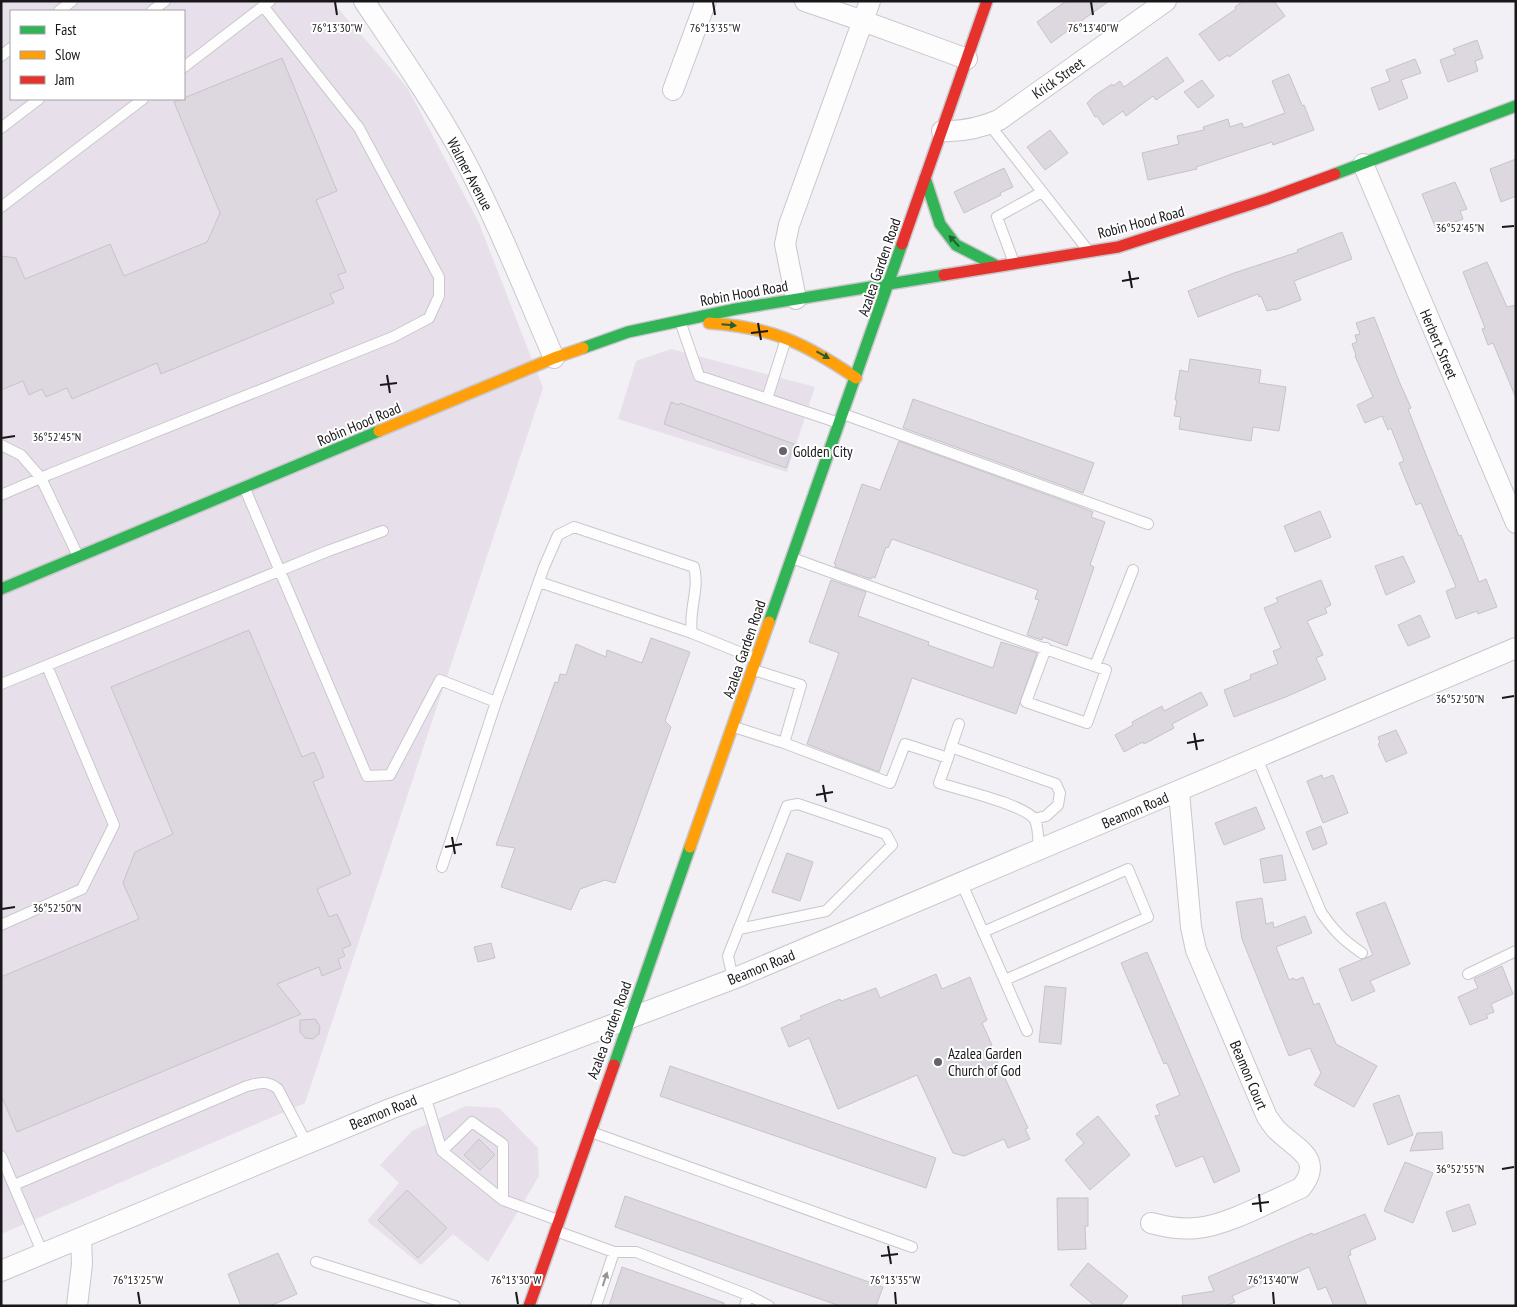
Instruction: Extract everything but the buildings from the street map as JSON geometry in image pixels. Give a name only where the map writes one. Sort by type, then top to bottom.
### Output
[{"type":"main road","name":"Azalea Garden Road","points":[[529,1306],[987,1]]},
{"type":"main road","name":"Robin Hood Road","points":[[1,589],[554,358],[628,332],[680,320],[796,299],[1118,247],[1267,200],[1516,106]]},
{"type":"main road","points":[[925,178],[940,224],[956,245],[995,266]]},
{"type":"main road","points":[[680,320],[747,326],[786,338],[827,357],[856,378]]},
{"type":"street","name":"Walmer Avenue","points":[[364,1],[411,71],[459,151],[493,218],[554,358]]},
{"type":"street","points":[[673,90],[706,1]]},
{"type":"street","points":[[804,1],[967,59]]},
{"type":"street","points":[[796,299],[785,244],[789,225],[870,1]]},
{"type":"street","name":"Krick Street","points":[[942,131],[954,132],[975,129],[999,120],[1166,1]]},
{"type":"street","name":"Herbert Street","points":[[1363,164],[1516,523]]},
{"type":"street","name":"Beamon Road","points":[[1,1272],[425,1096],[733,979],[962,884],[1516,648]]},
{"type":"street","name":"Beamon Court","points":[[1151,1223],[1174,1228],[1198,1228],[1221,1223],[1301,1188],[1308,1180],[1310,1169],[1309,1160],[1305,1152],[1277,1131],[1267,1117],[1196,950],[1191,927],[1179,792]]},
{"type":"street","points":[[77,1306],[82,1264],[82,1238]]},
{"type":"lane","points":[[60,10],[72,1]]},
{"type":"lane","points":[[153,10],[165,1]]},
{"type":"lane","points":[[1,495],[393,337],[429,318],[440,296],[439,277],[359,128],[267,4],[185,66]]},
{"type":"lane","points":[[1,128],[38,100]]},
{"type":"lane","points":[[1,207],[142,100]]},
{"type":"lane","points":[[989,124],[1088,251]]},
{"type":"lane","points":[[1014,263],[997,217],[1042,192]]},
{"type":"lane","points":[[680,320],[699,376],[767,399],[841,419],[1148,524]]},
{"type":"lane","points":[[767,399],[786,338]]},
{"type":"lane","points":[[1,445],[21,455],[41,478],[78,557]]},
{"type":"lane","points":[[244,488],[367,776],[390,775],[440,680],[496,702]]},
{"type":"lane","points":[[442,867],[496,702],[544,566],[558,535],[574,527],[694,568],[697,578],[690,621],[692,633]]},
{"type":"lane","points":[[1,684],[383,531]]},
{"type":"lane","points":[[792,558],[1046,648],[1106,670],[1087,723],[1026,702],[1046,648]]},
{"type":"lane","points":[[1096,666],[1133,570]]},
{"type":"lane","points":[[539,582],[692,633],[755,665],[801,685],[784,743]]},
{"type":"lane","points":[[1,925],[82,890],[114,825],[47,666]]},
{"type":"lane","points":[[959,724],[939,783],[1019,808],[1034,819],[1038,830],[1039,851]]},
{"type":"lane","points":[[733,727],[784,743],[890,783],[905,744],[948,758]]},
{"type":"lane","points":[[951,747],[1056,784],[1060,793],[1058,805],[1046,816],[1034,819]]},
{"type":"lane","points":[[1257,758],[1321,912],[1345,942],[1362,953]]},
{"type":"lane","points":[[733,979],[728,956],[786,806],[798,804],[886,834],[892,845],[826,911],[739,929]]},
{"type":"lane","points":[[983,932],[1128,869],[1148,917],[1004,980]]},
{"type":"lane","points":[[962,884],[1027,1032]]},
{"type":"lane","points":[[1468,974],[1516,951]]},
{"type":"lane","points":[[14,1185],[247,1086],[261,1083],[271,1084],[278,1089],[307,1144]]},
{"type":"lane","points":[[425,1096],[442,1151],[503,1200],[614,1252],[636,1252],[747,1301],[769,1306]]},
{"type":"lane","points":[[442,1151],[472,1122],[503,1144],[503,1200]]},
{"type":"lane","points":[[589,1131],[912,1247]]},
{"type":"lane","points":[[1,1156],[43,1254]]},
{"type":"lane","points":[[596,1306],[614,1252]]},
{"type":"lane","points":[[316,1262],[455,1306]]},
{"type":"shaded area","points":[[1,1],[339,1],[335,5],[407,87],[479,223],[543,388],[305,1103],[1,1234]]},
{"type":"shaded area","points":[[671,349],[815,387],[787,472],[618,419],[636,361]]},
{"type":"shaded area","points":[[466,1106],[499,1108],[538,1148],[539,1176],[488,1262],[453,1234],[421,1265],[367,1221],[399,1183],[380,1165],[412,1131]]},
{"type":"traffic: fast","points":[[1335,174],[1516,106]]},
{"type":"traffic: fast","points":[[925,178],[940,224],[956,245],[995,265]]},
{"type":"traffic: fast","points":[[769,622],[902,244]]},
{"type":"traffic: fast","points":[[583,348],[628,332],[736,309],[944,275]]},
{"type":"traffic: fast","points":[[1,589],[379,431]]},
{"type":"traffic: fast","points":[[614,1065],[690,847]]},
{"type":"traffic: slow","points":[[709,323],[751,328],[787,339],[820,355],[856,378]]},
{"type":"traffic: slow","points":[[379,431],[554,358],[583,348]]},
{"type":"traffic: slow","points":[[690,847],[769,622]]},
{"type":"traffic: jam","points":[[902,244],[987,1]]},
{"type":"traffic: jam","points":[[944,275],[1118,247],[1267,199],[1335,174]]},
{"type":"traffic: jam","points":[[529,1306],[614,1065]]},
{"type":"place","name":"Golden City","points":[[783,451]]},
{"type":"place","name":"Azalea Garden Church of God","points":[[938,1062]]}]
